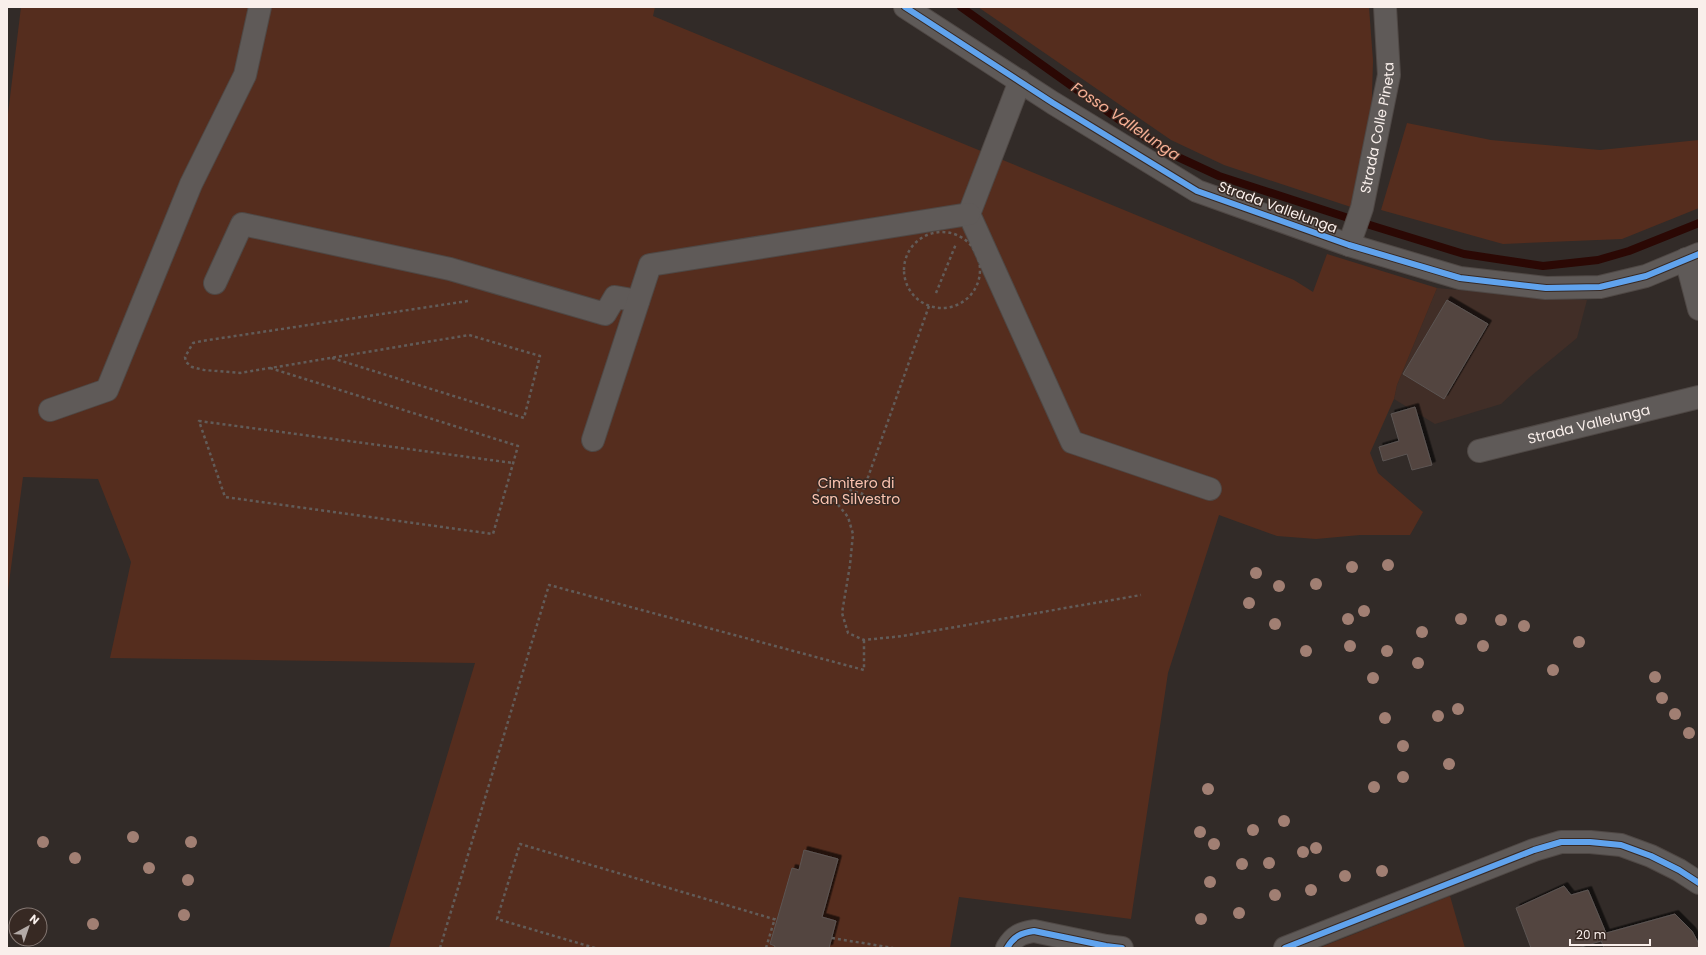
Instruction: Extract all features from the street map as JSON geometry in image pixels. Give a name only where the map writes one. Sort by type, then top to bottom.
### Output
[{"type":"street","points":[[50,410],[107,390],[191,184],[245,75],[260,7]]},
{"type":"street","name":"Strada Vallelunga","points":[[905,7],[1020,81],[1197,191],[1352,238],[1460,278],[1546,288],[1600,287],[1646,276],[1692,257],[1699,309]]},
{"type":"street","name":"Strada Colle Pineta","points":[[1352,238],[1362,208],[1389,76],[1385,7]]},
{"type":"street","points":[[1020,81],[969,214],[1072,442],[1210,489]]},
{"type":"street","points":[[593,440],[650,265],[969,214]]},
{"type":"street","points":[[215,283],[242,224],[450,269],[605,314],[615,296],[638,301]]},
{"type":"street","name":"Strada Vallelunga","points":[[1479,451],[1699,397]]},
{"type":"street","points":[[1285,948],[1534,850],[1561,842],[1590,842],[1621,845],[1651,856],[1680,870],[1699,883]]},
{"type":"street","points":[[1007,948],[1014,938],[1023,933],[1034,931],[1122,948]]},
{"type":"path","points":[[937,232],[948,232],[959,235],[969,242],[978,257],[981,274],[978,285],[972,295],[963,303],[952,308],[941,309],[929,306],[919,301],[911,293],[906,283],[904,272],[905,260],[913,245],[926,235],[937,232]]},
{"type":"path","points":[[936,293],[959,235]]},
{"type":"path","points":[[332,358],[524,418],[540,356],[469,335],[240,373],[204,370],[192,367],[186,362],[185,357],[193,343],[202,341],[470,301]]},
{"type":"path","points":[[929,306],[862,494],[821,480],[817,495],[835,501],[848,517],[853,534],[850,565],[842,613],[848,633],[864,640],[903,636],[1141,595]]},
{"type":"path","points":[[270,368],[518,446],[493,534],[225,497],[199,421],[513,463]]},
{"type":"path","points":[[440,948],[549,585],[864,670],[864,640]]},
{"type":"path","points":[[595,948],[498,919],[520,844],[776,919],[766,948]]},
{"type":"path","points":[[832,938],[893,948]]},
{"type":"shaded area","points":[[1437,288],[1533,297],[1587,300],[1577,338],[1531,376],[1501,404],[1435,424],[1394,399],[1397,385]]},
{"type":"green space","name":"Cimitero di San Silvestro","points":[[21,7],[655,7],[653,16],[1294,280],[1313,292],[1327,254],[1437,288],[1397,385],[1394,399],[1370,453],[1378,473],[1423,512],[1410,535],[1360,535],[1316,539],[1277,536],[1219,515],[1168,673],[1131,919],[959,897],[950,948],[389,948],[475,663],[110,658],[131,562],[98,479],[23,477],[7,598],[7,122]]},
{"type":"green space","points":[[978,7],[1369,7],[1373,61],[1371,127],[1354,208],[1224,165],[1171,140]]},
{"type":"green space","points":[[1407,123],[1491,140],[1600,150],[1699,140],[1699,208],[1622,239],[1503,244],[1381,210]]},
{"type":"green space","points":[[1450,896],[1465,948],[1319,948]]},
{"type":"building","points":[[1447,300],[1488,324],[1444,399],[1403,374]]},
{"type":"building","points":[[1415,407],[1432,465],[1412,470],[1407,454],[1383,461],[1379,447],[1399,441],[1391,414]]},
{"type":"building","points":[[804,850],[838,859],[822,917],[836,921],[829,948],[774,948],[775,946],[770,944],[792,868],[799,870]]},
{"type":"building","points":[[1564,886],[1571,895],[1588,890],[1606,933],[1599,935],[1601,941],[1578,948],[1531,948],[1516,908]]},
{"type":"building","points":[[1675,914],[1692,931],[1699,944],[1699,948],[1604,948],[1599,935]]},
{"type":"waterway","name":"Fosso Vallelunga","points":[[961,7],[1125,124],[1167,152],[1219,176],[1464,254],[1543,266],[1598,260],[1629,251],[1699,223]]},
{"type":"cycle path","points":[[905,7],[1053,103],[1197,191],[1349,245],[1460,278],[1546,288],[1600,287],[1646,276],[1699,254]]},
{"type":"cycle path","points":[[1285,948],[1534,850],[1561,842],[1590,842],[1621,845],[1651,856],[1679,870],[1699,883]]},
{"type":"cycle path","points":[[1007,948],[1018,936],[1034,931],[1122,948]]}]
